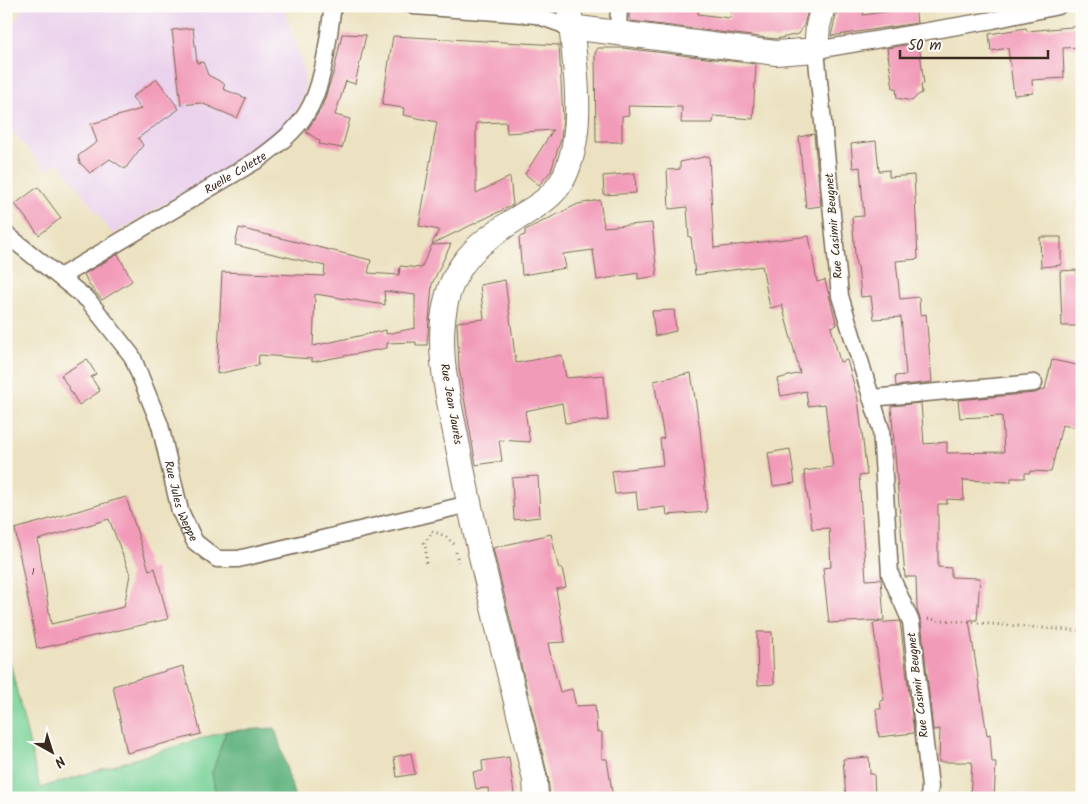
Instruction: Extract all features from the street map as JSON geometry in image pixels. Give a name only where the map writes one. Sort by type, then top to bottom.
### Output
[{"type":"street","name":"Ruelle Colette","points":[[60,276],[259,159],[288,137],[307,114],[318,88],[333,6]]},
{"type":"street","points":[[414,6],[569,16],[618,31],[776,52],[816,50],[993,20],[1058,6]]},
{"type":"street","points":[[618,31],[619,6]]},
{"type":"street","points":[[816,50],[818,26],[824,6]]},
{"type":"street","name":"Rue Jean Jaurès","points":[[536,798],[535,780],[469,504],[442,364],[443,322],[446,301],[463,262],[490,235],[546,200],[561,182],[574,149],[577,126],[569,16]]},
{"type":"street","name":"Rue Casimir Beugnet","points":[[816,50],[840,296],[880,429],[890,574],[911,622],[930,787],[929,798]]},
{"type":"street","name":"Rue Jules Weppe","points":[[6,234],[88,300],[132,356],[160,425],[180,511],[195,542],[217,559],[238,559],[469,504]]},
{"type":"street","points":[[871,398],[1034,383]]},
{"type":"path","points":[[425,515],[433,532],[454,542],[458,562]]},
{"type":"path","points":[[426,563],[424,543],[433,532]]},
{"type":"path","points":[[911,622],[922,619],[1082,631]]},
{"type":"shaded area","points":[[24,6],[283,6],[304,72],[304,93],[299,107],[288,121],[254,151],[113,234],[58,162],[46,171],[6,124],[6,37]]},
{"type":"green space","points":[[6,646],[40,788],[226,731],[212,773],[216,798],[6,798]]},
{"type":"green space","points":[[275,728],[295,798],[216,798],[212,773],[226,731]]},
{"type":"building","points":[[630,6],[698,6],[698,14],[730,18],[732,6],[809,6],[804,25],[799,34],[776,39],[631,21],[629,18]]},
{"type":"building","points":[[838,6],[865,6],[863,15],[915,7],[917,23],[831,36]]},
{"type":"building","points":[[1082,26],[1082,47],[1063,48],[1064,78],[1032,80],[1033,93],[1014,95],[1008,48],[991,51],[989,34],[1026,28],[1027,31]]},
{"type":"building","points":[[193,28],[197,63],[203,62],[208,75],[225,84],[223,89],[246,98],[237,118],[201,103],[181,105],[172,30]]},
{"type":"building","points":[[342,34],[366,35],[355,84],[346,81],[335,115],[350,119],[342,148],[319,144],[320,141],[306,132],[322,107],[334,71]]},
{"type":"building","points":[[393,36],[559,45],[563,118],[561,139],[551,171],[539,185],[525,174],[553,130],[507,133],[506,122],[476,123],[476,193],[510,177],[513,205],[432,244],[439,230],[419,226],[437,122],[403,115],[404,108],[382,105]]},
{"type":"building","points":[[919,43],[924,84],[921,84],[922,93],[912,101],[897,98],[896,88],[893,88],[887,48]]},
{"type":"building","points":[[598,48],[623,48],[756,64],[753,119],[714,116],[713,123],[681,123],[682,107],[628,106],[629,115],[622,116],[622,142],[596,142],[595,53]]},
{"type":"building","points":[[157,79],[179,109],[138,138],[143,145],[125,169],[110,159],[90,173],[80,163],[78,156],[97,142],[91,124],[141,109],[132,97]]},
{"type":"building","points":[[814,134],[821,206],[806,208],[799,137]]},
{"type":"building","points":[[876,141],[879,171],[889,170],[889,177],[914,175],[918,259],[896,261],[900,299],[919,297],[920,315],[926,314],[932,382],[896,386],[895,376],[906,375],[901,317],[874,319],[871,296],[861,297],[858,266],[856,266],[852,217],[864,216],[860,167],[853,168],[851,144]]},
{"type":"building","points":[[709,156],[714,248],[809,236],[817,282],[825,280],[837,325],[831,327],[840,362],[847,360],[858,399],[867,475],[859,476],[866,580],[881,579],[884,620],[829,623],[823,568],[831,567],[829,528],[812,529],[804,471],[833,467],[825,404],[808,406],[806,391],[781,396],[777,379],[800,373],[782,305],[770,308],[762,266],[695,275],[691,237],[689,237],[687,207],[669,209],[667,170],[680,169],[680,162]]},
{"type":"building","points":[[635,173],[636,193],[604,195],[603,176]]},
{"type":"building","points":[[38,187],[61,218],[39,235],[15,204]]},
{"type":"building","points":[[600,200],[604,227],[652,223],[657,276],[638,279],[638,273],[597,280],[593,250],[563,254],[566,268],[522,275],[519,237],[525,235],[525,230],[578,204]]},
{"type":"building","points":[[239,228],[371,260],[368,273],[399,275],[400,266],[421,268],[432,245],[451,244],[432,284],[427,345],[416,345],[416,342],[387,343],[387,348],[312,362],[312,359],[259,355],[258,365],[217,374],[222,272],[324,276],[325,266],[235,245]],"holes":[[[384,291],[415,295],[415,328],[386,334],[386,330],[313,346],[315,294],[385,305]]]},
{"type":"building","points":[[1040,237],[1061,237],[1061,265],[1041,267]]},
{"type":"building","points":[[118,254],[132,281],[102,300],[89,285],[84,274]]},
{"type":"building","points":[[1077,270],[1077,283],[1082,282],[1082,299],[1078,299],[1080,326],[1062,326],[1060,271]]},
{"type":"building","points":[[505,280],[516,363],[562,355],[566,378],[604,375],[608,420],[565,423],[562,403],[525,411],[530,442],[499,440],[502,461],[476,465],[459,369],[457,322],[484,319],[480,285]]},
{"type":"building","points":[[674,310],[676,331],[655,336],[652,311]]},
{"type":"building","points":[[87,359],[96,374],[91,377],[100,391],[79,405],[61,375]]},
{"type":"building","points":[[1052,360],[1082,366],[1082,429],[1062,425],[1051,472],[1031,471],[1030,473],[1025,473],[1025,478],[1011,478],[1011,482],[963,480],[964,500],[947,499],[947,504],[938,504],[938,567],[951,568],[951,577],[980,578],[977,620],[969,620],[987,735],[990,734],[992,762],[996,762],[994,798],[970,798],[972,762],[939,762],[940,729],[933,730],[921,621],[917,610],[916,577],[905,577],[891,406],[921,403],[924,444],[947,442],[947,453],[1004,452],[1002,416],[960,418],[958,400],[1035,393],[1045,389]]},
{"type":"building","points":[[691,373],[700,430],[707,512],[667,515],[666,507],[638,510],[636,492],[615,494],[612,471],[663,465],[660,439],[664,438],[654,381]]},
{"type":"building","points":[[790,449],[795,483],[773,486],[768,453]]},
{"type":"building","points":[[538,476],[540,517],[514,520],[512,478]]},
{"type":"building","points":[[126,497],[149,570],[155,568],[168,619],[37,649],[15,529]],"holes":[[[109,519],[130,574],[124,607],[51,624],[38,540]]]},
{"type":"building","points":[[551,534],[559,569],[562,568],[566,587],[556,589],[565,642],[548,643],[551,657],[560,692],[572,689],[576,706],[595,705],[597,732],[602,732],[602,759],[607,759],[613,798],[550,798],[548,777],[493,548]]},
{"type":"building","points":[[900,621],[914,733],[879,737],[876,709],[881,709],[880,701],[884,700],[873,623]]},
{"type":"building","points":[[757,632],[772,632],[774,684],[758,685]]},
{"type":"building","points":[[183,666],[201,734],[127,753],[113,686]]},
{"type":"building","points":[[411,753],[415,774],[397,777],[394,757]]},
{"type":"building","points":[[509,757],[514,794],[489,798],[488,788],[476,789],[473,772],[483,771],[482,761]]},
{"type":"building","points":[[869,757],[870,774],[874,774],[875,798],[846,798],[843,759]]}]
